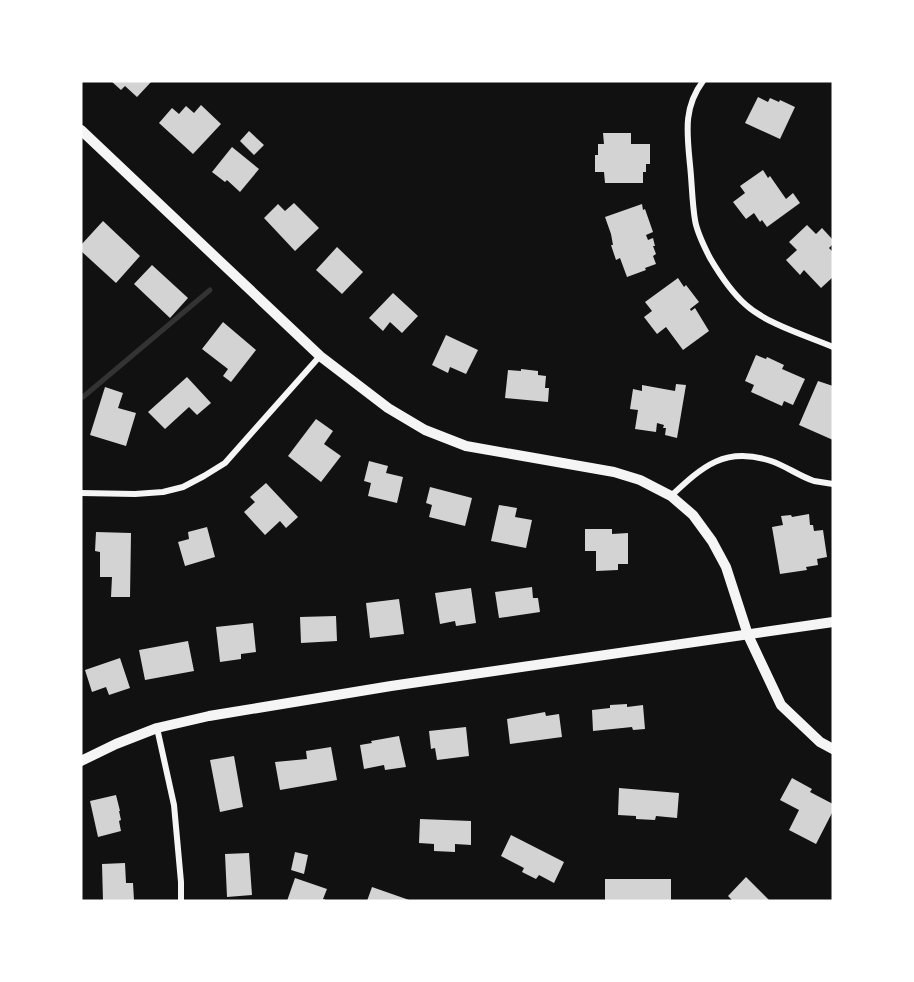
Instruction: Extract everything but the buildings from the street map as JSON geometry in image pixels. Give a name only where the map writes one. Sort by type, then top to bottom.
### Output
[{"type":"street","points":[[703,81],[690,106],[687,130],[695,222],[704,247],[730,289],[747,306],[771,321],[833,347]]},
{"type":"street","points":[[81,130],[320,356],[388,408],[425,430],[466,446],[614,472],[640,480],[671,496],[693,515],[712,541],[726,567],[748,635],[781,705],[820,742],[833,749]]},
{"type":"street","points":[[81,493],[163,492],[183,487],[204,476],[225,463],[320,356]]},
{"type":"street","points":[[671,496],[696,473],[714,461],[734,457],[752,457],[772,461],[814,481],[833,484]]},
{"type":"street","points":[[81,761],[156,728],[209,716],[299,700],[833,622]]},
{"type":"street","points":[[156,728],[174,805],[181,901]]},
{"type":"waterway","points":[[83,397],[210,290]]}]
